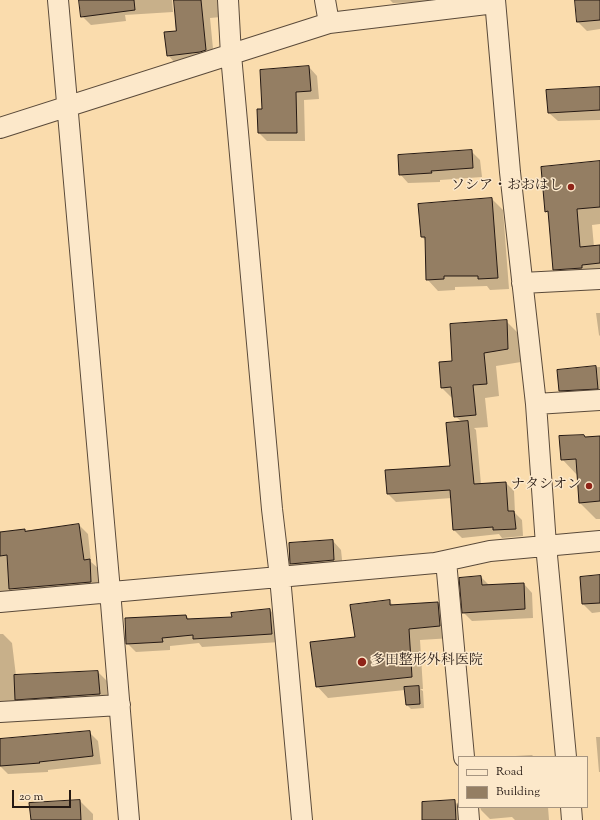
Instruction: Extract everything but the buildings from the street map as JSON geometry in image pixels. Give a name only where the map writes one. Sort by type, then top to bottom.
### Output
[{"type":"street","points":[[58,0],[129,820]]},
{"type":"street","points":[[228,0],[231,55],[302,820]]},
{"type":"street","points":[[325,0],[329,23]]},
{"type":"street","points":[[0,128],[329,23],[495,2],[510,172],[536,404],[546,546],[566,756]]},
{"type":"street","points":[[522,283],[600,279]]},
{"type":"street","points":[[536,404],[600,400]]},
{"type":"street","points":[[0,602],[435,563],[490,551],[600,541]]},
{"type":"street","points":[[446,561],[464,756]]},
{"type":"street","points":[[0,712],[120,705]]},
{"type":"street","points":[[468,808],[469,820]]},
{"type":"street","points":[[570,808],[572,820]]},
{"type":"place","name":"ソシア・おおはし","points":[[571,187]]},
{"type":"place","name":"ナタシオン","points":[[589,486]]},
{"type":"place","name":"多田整形外科医院","points":[[362,662]]}]
